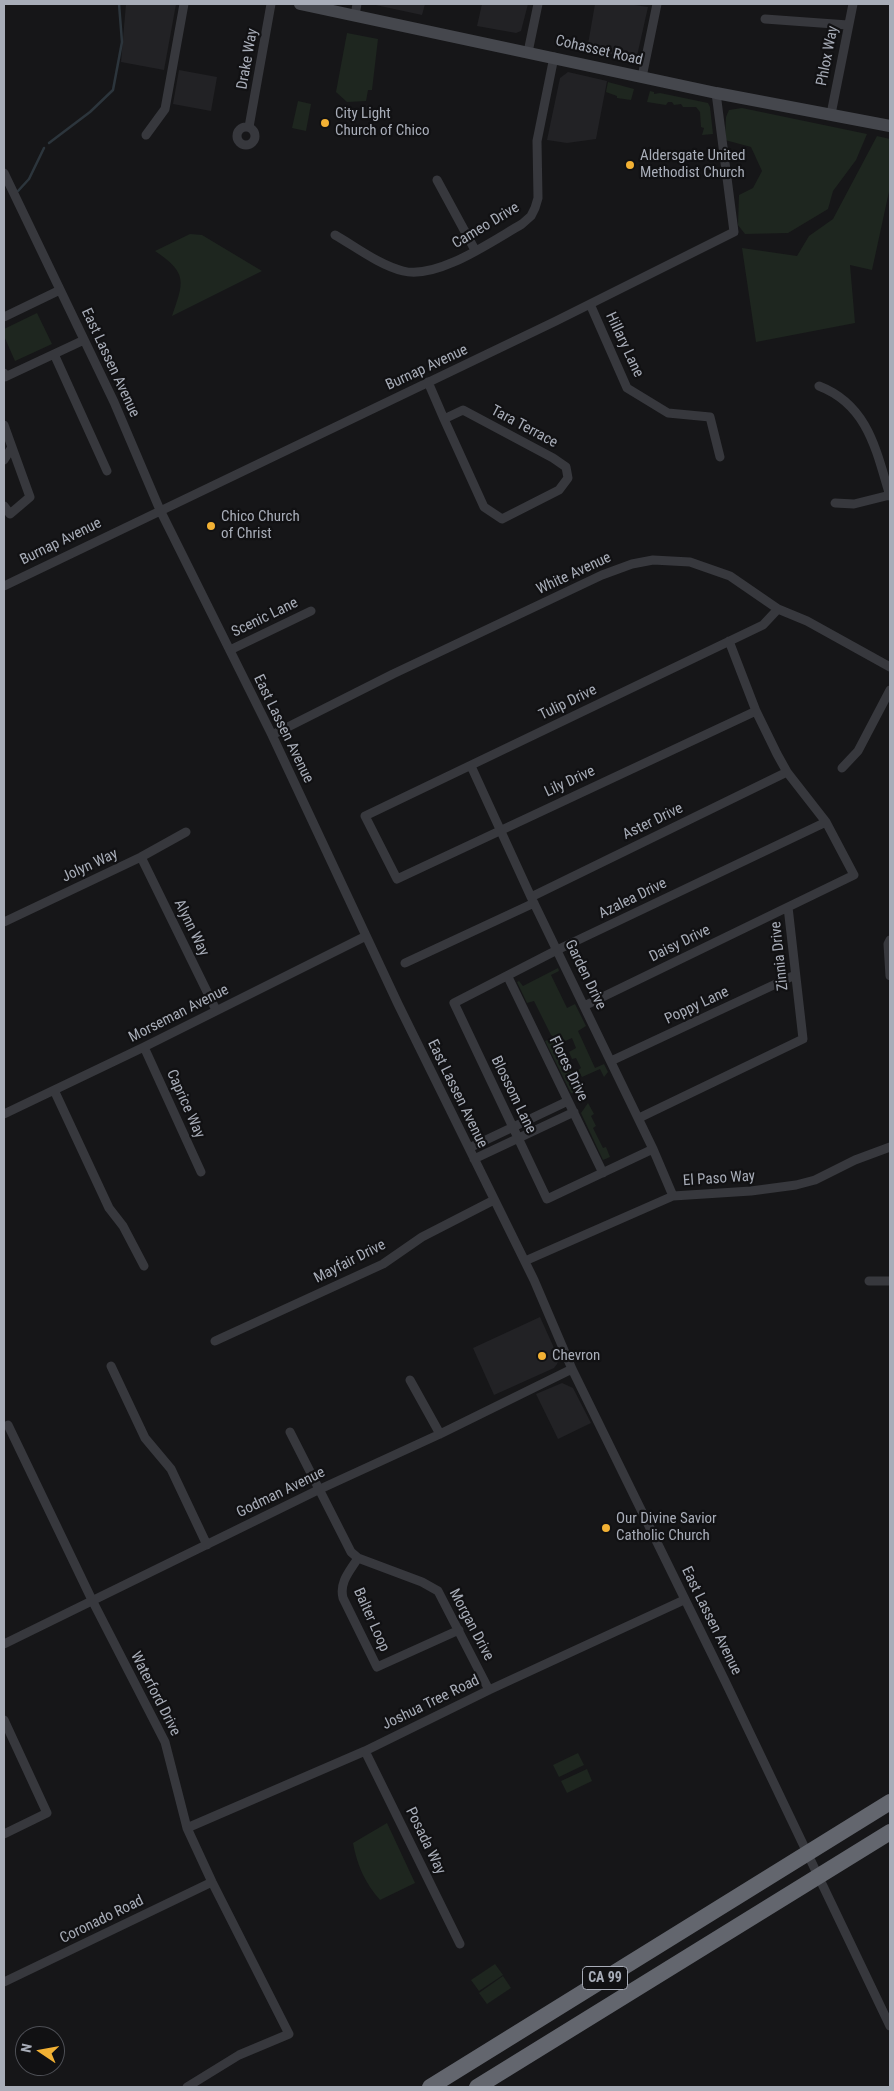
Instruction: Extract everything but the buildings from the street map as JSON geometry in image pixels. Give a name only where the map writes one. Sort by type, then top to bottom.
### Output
[{"type":"highway","name":"CA 99","points":[[430,2087],[890,1802]]},
{"type":"highway","name":"CA 99","points":[[476,2087],[890,1832]]},
{"type":"street","points":[[146,135],[165,109],[184,4]]},
{"type":"street","name":"Drake Way","points":[[250,123],[271,4]]},
{"type":"street","name":"Cohasset Road","points":[[300,4],[356,9],[528,52],[642,77],[890,126]]},
{"type":"street","points":[[528,52],[538,4]]},
{"type":"street","points":[[642,77],[657,4]]},
{"type":"street","name":"Phlox Way","points":[[831,114],[853,4]]},
{"type":"street","points":[[765,19],[848,25]]},
{"type":"street","name":"Cameo Drive","points":[[335,235],[388,265],[402,271],[418,273],[431,272],[445,266],[522,224],[531,216],[538,198],[537,141],[554,57]]},
{"type":"street","name":"Burnap Avenue","points":[[4,586],[590,304],[734,232],[716,93]]},
{"type":"street","name":"East Lassen Avenue","points":[[4,172],[114,402],[160,510],[272,735],[366,936],[525,1261],[572,1369],[684,1600],[726,1681],[890,2026]]},
{"type":"street","points":[[437,180],[475,250]]},
{"type":"street","points":[[4,317],[60,290]]},
{"type":"street","name":"Hillary Lane","points":[[590,304],[627,388],[668,413],[710,417],[720,457]]},
{"type":"street","points":[[4,376],[84,340]]},
{"type":"street","points":[[54,354],[106,471]]},
{"type":"street","name":"Tara Terrace","points":[[428,382],[444,419],[484,507],[502,518],[559,490],[568,478],[566,467],[553,458],[463,410],[444,419]]},
{"type":"street","points":[[819,386],[833,392],[846,401],[856,412],[877,452],[890,496],[854,504],[835,503]]},
{"type":"street","points":[[4,425],[30,497],[7,516],[4,506]]},
{"type":"street","points":[[4,460],[12,447]]},
{"type":"street","name":"White Avenue","points":[[272,735],[393,674],[602,575],[632,564],[653,560],[690,562],[730,576],[778,609],[807,621],[890,667]]},
{"type":"street","name":"Tulip Drive","points":[[397,879],[365,816],[763,625],[778,609]]},
{"type":"street","name":"Scenic Lane","points":[[230,650],[311,611]]},
{"type":"street","name":"Zinnia Drive","points":[[639,1118],[804,1039],[788,908],[854,875],[826,822],[787,772],[756,711],[729,641]]},
{"type":"street","points":[[842,768],[858,751],[890,690]]},
{"type":"street","name":"Lily Drive","points":[[397,879],[756,711]]},
{"type":"street","name":"Garden Drive","points":[[471,766],[532,900],[639,1118],[674,1196]]},
{"type":"street","name":"Aster Drive","points":[[405,963],[787,772]]},
{"type":"street","name":"Azalea Drive","points":[[454,1003],[558,950],[826,822]]},
{"type":"street","name":"Jolyn Way","points":[[4,922],[141,857],[186,832]]},
{"type":"street","name":"Alynn Way","points":[[141,857],[216,1010]]},
{"type":"street","name":"Daisy Drive","points":[[584,1006],[788,908]]},
{"type":"street","name":"Morseman Avenue","points":[[4,1114],[144,1047],[366,936]]},
{"type":"street","points":[[890,940],[888,944],[890,976]]},
{"type":"street","name":"Poppy Lane","points":[[611,1061],[795,976]]},
{"type":"street","name":"Flores Drive","points":[[508,977],[604,1173]]},
{"type":"street","name":"Blossom Lane","points":[[454,1003],[547,1199],[604,1173]]},
{"type":"street","name":"Caprice Way","points":[[144,1047],[201,1172]]},
{"type":"street","points":[[54,1090],[108,1208],[123,1226],[144,1266]]},
{"type":"street","points":[[469,1148],[568,1101]]},
{"type":"street","points":[[474,1159],[574,1112]]},
{"type":"street","name":"El Paso Way","points":[[525,1261],[674,1196],[751,1191],[796,1185],[815,1180],[855,1160],[890,1147]]},
{"type":"street","points":[[604,1173],[653,1149]]},
{"type":"street","name":"Mayfair Drive","points":[[215,1341],[383,1264],[422,1237],[494,1200]]},
{"type":"street","points":[[869,1281],[890,1281]]},
{"type":"street","points":[[111,1366],[145,1438],[171,1469],[207,1545]]},
{"type":"street","name":"Godman Avenue","points":[[4,1644],[318,1490],[440,1434],[572,1369]]},
{"type":"street","points":[[410,1380],[440,1434]]},
{"type":"street","name":"Waterford Drive","points":[[8,1425],[92,1600],[165,1742],[187,1828],[212,1882],[289,2034],[239,2055],[187,2087]]},
{"type":"street","points":[[290,1432],[350,1552],[358,1558]]},
{"type":"street","name":"Morgan Drive","points":[[358,1558],[422,1582],[438,1592],[489,1690]]},
{"type":"street","name":"Balter Loop","points":[[358,1558],[344,1581],[341,1591],[377,1668],[459,1630]]},
{"type":"street","name":"Joshua Tree Road","points":[[187,1828],[365,1751],[489,1690],[684,1600]]},
{"type":"street","points":[[4,1720],[47,1813],[4,1834]]},
{"type":"street","name":"Posada Way","points":[[365,1751],[460,1944]]},
{"type":"street","name":"Coronado Road","points":[[4,1982],[212,1882]]},
{"type":"shaded area","points":[[126,4],[176,4],[164,70],[121,62]]},
{"type":"shaded area","points":[[371,4],[425,4],[422,15]]},
{"type":"shaded area","points":[[482,4],[528,4],[521,31],[516,33],[477,26]]},
{"type":"shaded area","points":[[595,4],[628,4],[648,7],[637,56],[634,58],[587,50]]},
{"type":"shaded area","points":[[347,33],[378,39],[372,90],[368,90],[366,101],[347,102],[336,92]]},
{"type":"shaded area","points":[[179,70],[217,77],[211,111],[173,104]]},
{"type":"shaded area","points":[[568,72],[607,81],[596,139],[567,143],[547,140],[560,78]]},
{"type":"shaded area","points":[[608,82],[634,89],[631,100],[617,98],[617,96],[606,92]]},
{"type":"shaded area","points":[[650,91],[654,92],[654,94],[660,93],[708,103],[713,134],[702,135],[704,128],[701,127],[700,112],[696,107],[683,107],[681,104],[674,105],[672,102],[668,102],[666,105],[647,102]]},
{"type":"shaded area","points":[[298,101],[311,104],[306,131],[292,128]]},
{"type":"shaded area","points":[[742,108],[867,134],[856,160],[833,191],[828,209],[788,233],[745,234],[738,225],[739,195],[753,188],[762,171],[751,147],[725,140],[726,117],[729,110]]},
{"type":"shaded area","points":[[877,136],[890,139],[890,187],[872,270],[850,265],[855,323],[756,342],[742,248],[797,256],[809,236],[833,219]]},
{"type":"shaded area","points":[[190,234],[202,235],[262,271],[172,316],[181,286],[180,279],[178,272],[173,266],[155,251]]},
{"type":"shaded area","points":[[37,313],[52,344],[15,361],[4,336],[4,329]]},
{"type":"shaded area","points":[[558,968],[559,971],[551,975],[567,1008],[575,1004],[586,1026],[578,1031],[595,1068],[604,1064],[608,1072],[604,1077],[600,1069],[582,1077],[578,1070],[581,1068],[576,1058],[572,1059],[569,1052],[576,1048],[572,1038],[563,1042],[551,1035],[534,1001],[527,1003],[517,982],[519,981],[523,986]]},
{"type":"shaded area","points":[[551,1039],[559,1043],[569,1064],[567,1065],[572,1070],[584,1094],[571,1093],[545,1041]]},
{"type":"shaded area","points":[[588,1103],[594,1114],[591,1116],[596,1126],[593,1128],[603,1148],[606,1147],[610,1157],[603,1160],[581,1113]]},
{"type":"shaded area","points":[[540,1317],[559,1359],[557,1364],[554,1368],[494,1395],[473,1348]]},
{"type":"shaded area","points":[[562,1383],[573,1388],[591,1423],[558,1439],[536,1394]]},
{"type":"shaded area","points":[[578,1753],[584,1765],[559,1777],[553,1765]]},
{"type":"shaded area","points":[[587,1769],[592,1781],[567,1793],[561,1781]]},
{"type":"shaded area","points":[[387,1823],[415,1883],[380,1900],[362,1873],[353,1843]]},
{"type":"shaded area","points":[[495,1964],[503,1975],[479,1991],[471,1980]]},
{"type":"shaded area","points":[[503,1976],[511,1988],[487,2004],[479,1993]]},
{"type":"waterway","points":[[49,143],[90,112],[113,90],[122,42],[119,4]]},
{"type":"waterway","points":[[18,191],[29,179],[44,148]]},
{"type":"place","name":"City Light Church of Chico","points":[[325,123]]},
{"type":"place","name":"Aldersgate United Methodist Church","points":[[630,165]]},
{"type":"place","name":"Chico Church of Christ","points":[[211,526]]},
{"type":"place","name":"Chevron","points":[[542,1356]]},
{"type":"place","name":"Our Divine Savior Catholic Church","points":[[606,1528]]}]
